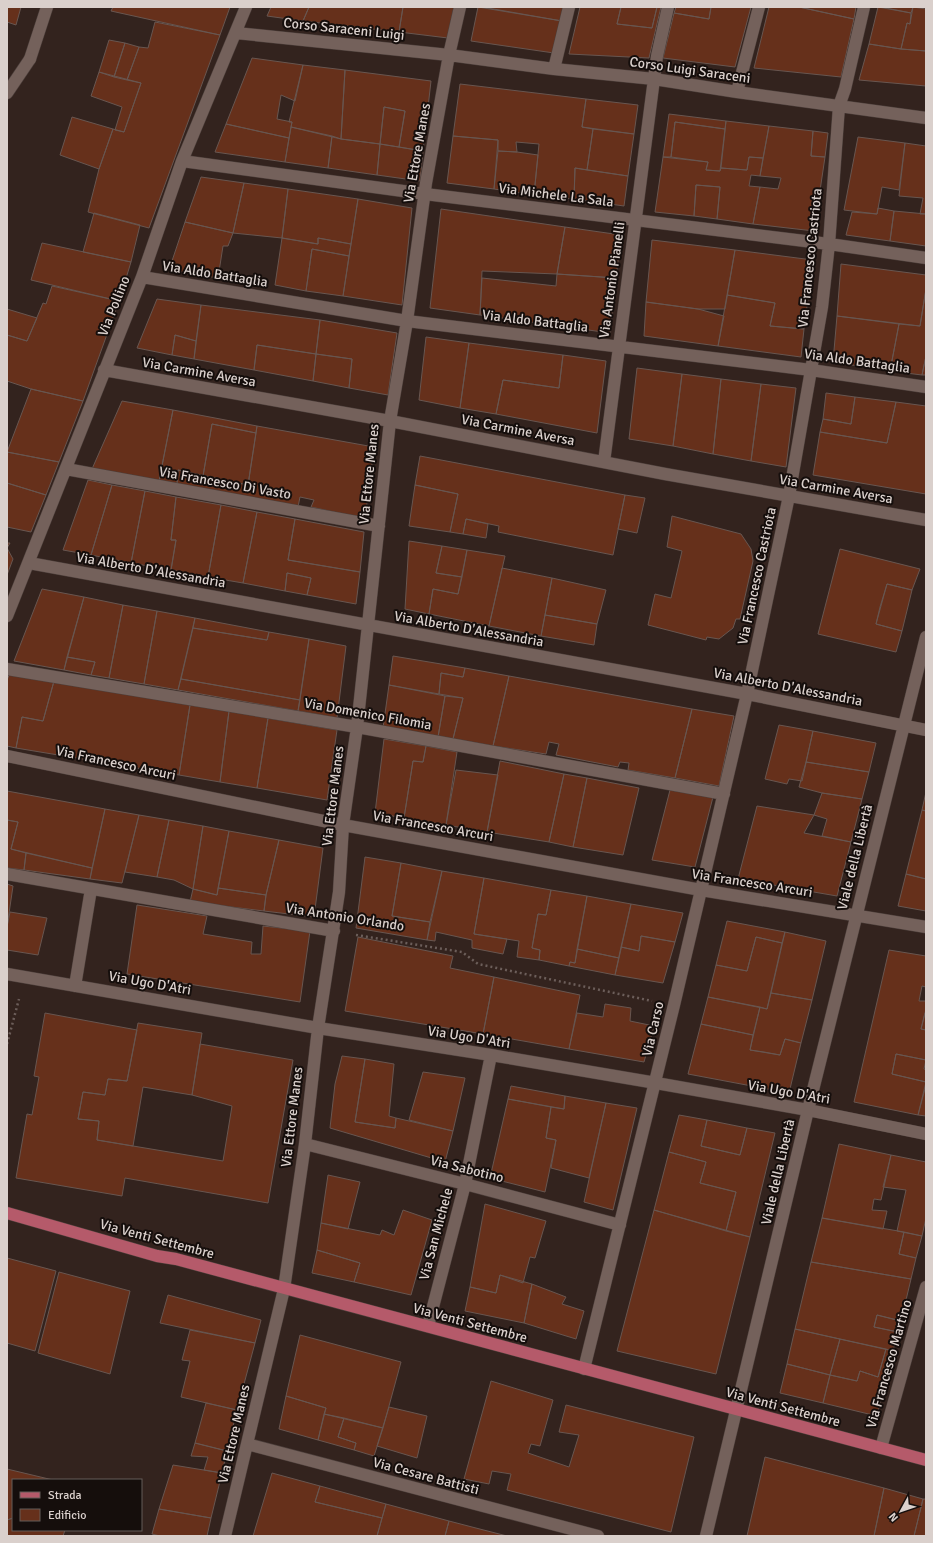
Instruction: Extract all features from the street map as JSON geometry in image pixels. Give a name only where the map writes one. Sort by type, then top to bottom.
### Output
[{"type":"main road","name":"Via Venti Settembre","points":[[7,1214],[157,1256],[176,1259],[926,1460]]},
{"type":"street","points":[[7,93],[30,59],[47,7]]},
{"type":"street","name":"Via Pollino","points":[[7,616],[142,277],[182,161],[246,7]]},
{"type":"street","name":"Via Ettore Manes","points":[[225,1536],[284,1289],[305,1144],[318,1028],[339,892],[343,825],[357,727],[390,420],[407,321],[425,194],[449,55],[460,7]]},
{"type":"street","points":[[554,69],[569,7]]},
{"type":"street","name":"Via Antonio Pianelli","points":[[604,462],[656,56],[668,7]]},
{"type":"street","points":[[737,92],[759,7]]},
{"type":"street","name":"Via Francesco Castriota","points":[[747,694],[789,496],[822,306],[829,244],[839,106],[845,89],[864,7]]},
{"type":"street","name":"Corso Saraceni Luigi","points":[[236,33],[449,55]]},
{"type":"street","name":"Corso Luigi Saraceni","points":[[449,55],[554,69],[654,79],[926,118]]},
{"type":"street","name":"Via Michele La Sala","points":[[182,161],[425,194],[829,244],[926,258]]},
{"type":"street","name":"Via Aldo Battaglia","points":[[142,277],[407,321],[811,370],[926,387]]},
{"type":"street","name":"Via Carmine Aversa","points":[[104,370],[390,420],[604,462],[926,520]]},
{"type":"street","name":"Via Francesco Di Vasto","points":[[66,469],[379,526]]},
{"type":"street","name":"Via Alberto D'Alessandria","points":[[29,563],[367,626],[747,694],[926,730]]},
{"type":"street","name":"Viale della Libertà","points":[[706,1536],[808,1110],[926,637]]},
{"type":"street","name":"Via Domenico Filomia","points":[[7,669],[357,727],[724,794]]},
{"type":"street","name":"Via Carso","points":[[584,1369],[656,1084],[747,694]]},
{"type":"street","name":"Via Francesco Arcuri","points":[[7,756],[343,825],[701,890],[926,927]]},
{"type":"street","name":"Via Antonio Orlando","points":[[7,874],[334,932]]},
{"type":"street","points":[[75,986],[91,889]]},
{"type":"street","name":"Via Ugo D'Atri","points":[[7,974],[808,1110],[926,1134]]},
{"type":"street","name":"Via San Michele","points":[[428,1326],[465,1184],[491,1055]]},
{"type":"street","name":"Via Sabotino","points":[[305,1144],[620,1225]]},
{"type":"street","name":"Via Francesco Martino","points":[[881,1448],[926,1287]]},
{"type":"street","name":"Via Cesare Battisti","points":[[247,1444],[598,1536]]},
{"type":"path","name":"Via Antonio Orlando","points":[[334,932],[462,952],[478,964],[674,1005]]},
{"type":"path","points":[[7,1044],[25,977]]},
{"type":"building","points":[[7,7],[21,7],[16,25],[7,22]]},
{"type":"building","points":[[113,7],[230,7],[220,35],[111,11]]},
{"type":"building","points":[[271,7],[309,7],[303,21],[267,16]]},
{"type":"building","points":[[309,7],[403,7],[399,32],[303,21]]},
{"type":"building","points":[[403,7],[454,7],[448,38],[399,32]]},
{"type":"building","points":[[478,7],[562,21],[554,53],[471,41]]},
{"type":"building","points":[[482,7],[565,7],[562,21]]},
{"type":"building","points":[[580,7],[621,7],[617,24],[652,28],[657,7],[661,7],[649,58],[569,54]]},
{"type":"building","points":[[621,7],[657,7],[652,28],[617,24]]},
{"type":"building","points":[[676,7],[711,7],[709,19],[674,13]]},
{"type":"building","points":[[711,7],[751,7],[735,67],[663,58],[674,13],[709,19]]},
{"type":"building","points":[[769,7],[799,7],[854,19],[841,77],[754,68]]},
{"type":"building","points":[[799,7],[856,7],[854,19]]},
{"type":"building","points":[[878,7],[911,13],[910,24],[907,23],[901,49],[869,44]]},
{"type":"building","points":[[881,7],[913,7],[911,13]]},
{"type":"building","points":[[913,7],[926,9],[926,51],[901,49],[907,23],[910,24]]},
{"type":"building","points":[[155,22],[220,35],[149,228],[88,212],[99,169],[113,129],[124,132],[141,83],[127,80],[139,47],[148,48]]},
{"type":"building","points":[[109,40],[125,43],[114,77],[99,72]]},
{"type":"building","points":[[125,43],[139,47],[127,80],[114,77]]},
{"type":"building","points":[[869,44],[926,51],[926,86],[859,80]]},
{"type":"building","points":[[252,58],[303,65],[295,101],[281,95],[277,119],[292,122],[289,138],[226,124]]},
{"type":"building","points":[[303,65],[345,70],[341,139],[291,127],[292,122],[289,122]]},
{"type":"building","points":[[345,70],[431,81],[423,151],[399,147],[405,111],[384,107],[380,144],[341,139]]},
{"type":"building","points":[[99,72],[141,83],[124,132],[115,130],[122,107],[91,96]]},
{"type":"building","points":[[460,84],[586,99],[582,127],[593,129],[587,170],[575,168],[574,199],[534,195],[539,144],[516,142],[517,152],[498,151],[498,140],[453,136]]},
{"type":"building","points":[[586,99],[638,105],[634,134],[582,127]]},
{"type":"building","points":[[384,107],[405,111],[399,147],[380,144]]},
{"type":"building","points":[[669,114],[726,121],[725,129],[675,122],[671,157],[663,157]]},
{"type":"building","points":[[72,117],[113,129],[99,169],[60,155]]},
{"type":"building","points":[[726,121],[769,126],[763,158],[749,157],[747,170],[721,168]]},
{"type":"building","points":[[675,122],[725,129],[720,171],[706,170],[708,162],[671,157]]},
{"type":"building","points":[[226,124],[289,138],[285,162],[215,152]]},
{"type":"building","points":[[769,126],[813,131],[811,156],[825,157],[814,231],[753,224],[760,187],[778,189],[781,178],[760,176]]},
{"type":"building","points":[[291,127],[332,136],[328,168],[285,162]]},
{"type":"building","points":[[593,129],[634,134],[628,176],[587,170]]},
{"type":"building","points":[[813,131],[828,133],[825,157],[811,156]]},
{"type":"building","points":[[332,136],[341,139],[380,144],[377,175],[328,168]]},
{"type":"building","points":[[453,136],[498,140],[494,189],[447,183]]},
{"type":"building","points":[[858,137],[905,143],[899,190],[882,187],[877,214],[844,210]]},
{"type":"building","points":[[905,143],[926,146],[926,214],[920,214],[923,198],[899,196]]},
{"type":"building","points":[[380,144],[423,151],[420,181],[377,175]]},
{"type":"building","points":[[498,151],[538,155],[534,195],[494,189]]},
{"type":"building","points":[[663,157],[708,162],[706,170],[720,171],[721,168],[747,170],[749,157],[763,158],[760,176],[751,175],[749,186],[760,187],[753,224],[717,219],[720,187],[696,185],[694,216],[655,212]]},
{"type":"building","points":[[575,168],[628,176],[624,206],[574,199]]},
{"type":"building","points":[[201,177],[244,183],[233,233],[185,222]]},
{"type":"building","points":[[244,183],[288,189],[282,238],[233,233]]},
{"type":"building","points":[[696,185],[720,187],[717,219],[694,216]]},
{"type":"building","points":[[288,189],[358,199],[351,244],[318,238],[318,244],[282,238]]},
{"type":"building","points":[[358,199],[412,208],[402,305],[343,296]]},
{"type":"building","points":[[878,208],[894,211],[890,241],[846,235],[852,212],[877,214]]},
{"type":"building","points":[[441,209],[565,227],[557,274],[482,271],[480,315],[430,308]]},
{"type":"building","points":[[894,211],[926,214],[926,246],[890,241]]},
{"type":"building","points":[[94,213],[140,225],[131,262],[83,252]]},
{"type":"building","points":[[185,222],[233,233],[228,246],[223,246],[218,278],[169,270]]},
{"type":"building","points":[[565,227],[621,235],[616,278],[557,274]]},
{"type":"building","points":[[282,238],[318,244],[318,238],[351,244],[349,256],[312,249],[306,291],[275,285]]},
{"type":"building","points":[[652,240],[735,250],[725,309],[698,309],[646,302]]},
{"type":"building","points":[[42,243],[131,262],[119,301],[31,280]]},
{"type":"building","points":[[312,249],[349,256],[343,296],[306,291]]},
{"type":"building","points":[[735,250],[813,260],[804,329],[770,326],[775,303],[727,295]]},
{"type":"building","points":[[841,264],[926,275],[926,289],[920,326],[837,316]]},
{"type":"building","points":[[557,274],[616,278],[610,333],[480,315],[482,278],[556,286]]},
{"type":"building","points":[[52,286],[119,301],[83,401],[31,389],[7,381],[7,335],[27,341],[43,303],[46,304]]},
{"type":"building","points":[[926,289],[926,356],[922,375],[890,371],[899,324],[920,326]]},
{"type":"building","points":[[727,295],[775,303],[770,326],[804,329],[801,357],[718,346]]},
{"type":"building","points":[[157,299],[201,305],[196,341],[175,335],[172,355],[137,348]]},
{"type":"building","points":[[646,302],[698,309],[724,316],[718,346],[644,336]]},
{"type":"building","points":[[201,305],[320,320],[316,354],[257,345],[254,370],[194,359]]},
{"type":"building","points":[[7,309],[37,318],[27,341],[7,335]]},
{"type":"building","points":[[837,316],[899,324],[890,371],[833,362]]},
{"type":"building","points":[[320,320],[397,333],[388,395],[349,388],[352,359],[316,354]]},
{"type":"building","points":[[175,335],[196,341],[194,359],[172,355]]},
{"type":"building","points":[[426,337],[469,343],[460,408],[419,400]]},
{"type":"building","points":[[469,343],[563,355],[559,388],[503,380],[496,414],[460,408]]},
{"type":"building","points":[[257,345],[316,354],[313,381],[254,370]]},
{"type":"building","points":[[316,354],[352,359],[349,388],[313,381]]},
{"type":"building","points":[[563,355],[606,361],[597,433],[496,414],[503,380],[559,388]]},
{"type":"building","points":[[926,356],[926,375],[922,375]]},
{"type":"building","points":[[637,368],[682,374],[673,446],[629,439]]},
{"type":"building","points":[[682,374],[721,379],[713,454],[673,446]]},
{"type":"building","points":[[721,379],[761,384],[751,461],[713,454]]},
{"type":"building","points":[[761,384],[796,388],[786,467],[751,461]]},
{"type":"building","points":[[31,389],[83,401],[59,462],[7,452]]},
{"type":"building","points":[[826,393],[855,397],[851,424],[823,419]]},
{"type":"building","points":[[855,397],[896,402],[887,443],[820,432],[823,419],[851,424]]},
{"type":"building","points":[[122,401],[173,410],[159,481],[92,469]]},
{"type":"building","points":[[896,402],[926,406],[926,494],[813,475],[820,432],[887,443]]},
{"type":"building","points":[[173,410],[257,426],[256,433],[212,424],[203,476],[178,470],[177,484],[159,481]]},
{"type":"building","points":[[212,424],[256,433],[248,485],[203,476]]},
{"type":"building","points":[[257,426],[374,447],[365,519],[311,507],[314,500],[300,497],[298,507],[177,484],[178,470],[248,485]]},
{"type":"building","points":[[7,452],[59,462],[46,495],[7,483]]},
{"type":"building","points":[[420,456],[625,495],[613,555],[498,532],[499,526],[466,519],[463,534],[450,532],[458,494],[415,485]]},
{"type":"building","points":[[88,480],[112,485],[91,555],[63,550]]},
{"type":"building","points":[[7,483],[46,495],[31,532],[7,527]]},
{"type":"building","points":[[112,485],[145,491],[131,563],[91,555]]},
{"type":"building","points":[[415,485],[458,494],[450,532],[409,526]]},
{"type":"building","points":[[145,491],[176,497],[171,540],[176,540],[171,570],[131,563]]},
{"type":"building","points":[[625,495],[645,498],[637,533],[618,529]]},
{"type":"building","points":[[176,497],[221,505],[208,577],[171,570],[176,540],[171,540]]},
{"type":"building","points":[[221,505],[257,512],[243,583],[208,577]]},
{"type":"building","points":[[257,512],[295,519],[288,560],[360,572],[356,604],[307,595],[311,578],[287,573],[285,591],[243,583]]},
{"type":"building","points":[[672,516],[741,534],[751,549],[753,561],[740,619],[736,619],[733,628],[719,639],[707,637],[706,640],[648,625],[655,594],[671,598],[682,551],[667,547]]},
{"type":"building","points":[[295,519],[364,532],[360,572],[288,560]]},
{"type":"building","points":[[466,519],[488,524],[486,538],[463,534]]},
{"type":"building","points":[[409,541],[442,546],[436,573],[462,577],[458,594],[433,589],[429,614],[405,609]]},
{"type":"building","points":[[442,546],[467,550],[462,577],[436,573]]},
{"type":"building","points":[[7,548],[13,559],[7,575]]},
{"type":"building","points":[[840,549],[920,569],[912,590],[887,584],[880,607],[876,624],[902,631],[896,652],[818,634]]},
{"type":"building","points":[[467,550],[505,556],[489,626],[429,614],[433,589],[458,594]]},
{"type":"building","points":[[502,568],[552,578],[541,636],[489,626]]},
{"type":"building","points":[[287,573],[311,578],[307,595],[285,591]]},
{"type":"building","points":[[552,578],[606,590],[597,624],[545,615]]},
{"type":"building","points":[[887,584],[912,590],[902,631],[876,624]]},
{"type":"building","points":[[42,589],[84,597],[64,670],[14,661]]},
{"type":"building","points":[[84,597],[123,605],[109,678],[91,675],[95,662],[67,657]]},
{"type":"building","points":[[123,605],[157,611],[144,684],[109,678]]},
{"type":"building","points":[[157,611],[195,618],[178,690],[144,684]]},
{"type":"building","points":[[545,615],[597,624],[594,645],[541,636]]},
{"type":"building","points":[[195,618],[269,632],[267,640],[193,628]]},
{"type":"building","points":[[193,628],[267,640],[269,632],[309,639],[300,700],[181,679]]},
{"type":"building","points":[[309,639],[346,646],[337,718],[298,711]]},
{"type":"building","points":[[393,656],[465,668],[463,677],[441,673],[439,694],[389,685]]},
{"type":"building","points":[[67,657],[95,662],[91,675],[64,670]]},
{"type":"building","points":[[465,668],[509,676],[493,746],[453,739],[463,698],[439,694],[441,673],[463,677]]},
{"type":"building","points":[[10,673],[54,681],[43,721],[22,717],[16,748],[7,746],[7,680]]},
{"type":"building","points":[[509,676],[692,709],[675,778],[628,770],[629,763],[620,762],[618,767],[556,755],[559,744],[549,742],[546,754],[493,746]]},
{"type":"building","points":[[181,679],[300,700],[298,711],[178,690]]},
{"type":"building","points":[[54,681],[190,705],[179,775],[16,748],[22,717],[43,721]]},
{"type":"building","points":[[389,685],[445,696],[438,737],[383,728]]},
{"type":"building","points":[[445,696],[463,698],[453,739],[438,737]]},
{"type":"building","points":[[190,705],[229,711],[220,782],[179,775]]},
{"type":"building","points":[[692,709],[734,716],[719,786],[675,778]]},
{"type":"building","points":[[229,711],[268,718],[257,788],[220,782]]},
{"type":"building","points":[[268,718],[337,730],[327,800],[257,788]]},
{"type":"building","points":[[779,725],[813,731],[802,781],[789,779],[787,784],[765,779]]},
{"type":"building","points":[[813,731],[876,743],[869,772],[806,762]]},
{"type":"building","points":[[384,739],[426,746],[423,762],[413,761],[404,818],[375,813]]},
{"type":"building","points":[[426,746],[457,752],[446,825],[404,818],[413,761],[423,762]]},
{"type":"building","points":[[500,761],[564,774],[549,842],[487,832]]},
{"type":"building","points":[[806,762],[869,772],[862,799],[822,793],[799,787]]},
{"type":"building","points":[[456,770],[498,775],[487,832],[446,825]]},
{"type":"building","points":[[564,774],[587,778],[573,847],[549,842]]},
{"type":"building","points":[[587,778],[639,788],[623,855],[573,847]]},
{"type":"building","points":[[670,790],[713,797],[695,867],[652,860]]},
{"type":"building","points":[[7,791],[105,809],[92,868],[11,849],[18,822],[7,820]]},
{"type":"building","points":[[926,792],[926,811],[922,810]]},
{"type":"building","points":[[822,793],[862,799],[851,842],[822,836],[827,819],[814,815]]},
{"type":"building","points":[[757,806],[814,815],[804,833],[851,842],[837,896],[738,879]]},
{"type":"building","points":[[105,809],[139,815],[122,883],[90,879]]},
{"type":"building","points":[[922,810],[926,811],[926,879],[906,874]]},
{"type":"building","points":[[139,815],[169,820],[157,877],[125,872]]},
{"type":"building","points":[[7,820],[18,822],[11,849],[26,853],[24,870],[7,868]]},
{"type":"building","points":[[169,820],[203,826],[193,889],[174,880],[157,877]]},
{"type":"building","points":[[203,826],[229,831],[217,895],[193,889]]},
{"type":"building","points":[[229,831],[279,840],[266,895],[218,888]]},
{"type":"building","points":[[279,840],[323,848],[314,917],[264,911],[266,895]]},
{"type":"building","points":[[26,853],[92,868],[90,879],[24,870]]},
{"type":"building","points":[[365,857],[401,863],[392,916],[430,922],[427,940],[356,928]]},
{"type":"building","points":[[401,863],[442,871],[430,922],[392,916]]},
{"type":"building","points":[[442,871],[484,878],[474,934],[507,939],[503,954],[472,948],[472,940],[436,932],[435,941],[427,940]]},
{"type":"building","points":[[906,874],[926,879],[926,911],[898,906]]},
{"type":"building","points":[[484,878],[551,890],[546,915],[538,914],[532,948],[540,950],[539,960],[517,957],[519,941],[474,934]]},
{"type":"building","points":[[7,884],[13,886],[7,927]]},
{"type":"building","points":[[218,888],[266,895],[264,911],[190,902],[193,889],[217,895]]},
{"type":"building","points":[[551,890],[587,896],[575,963],[570,962],[569,966],[539,960],[540,950],[532,948],[538,914],[546,915]]},
{"type":"building","points":[[587,896],[631,904],[619,958],[577,949]]},
{"type":"building","points":[[631,904],[683,913],[675,942],[641,936],[639,951],[621,947]]},
{"type":"building","points":[[137,905],[207,916],[203,934],[252,942],[251,954],[261,954],[263,926],[310,931],[300,1002],[127,974]]},
{"type":"building","points":[[10,912],[47,918],[38,955],[7,950],[7,927]]},
{"type":"building","points":[[727,921],[785,932],[782,943],[756,937],[747,971],[716,965]]},
{"type":"building","points":[[785,932],[826,941],[812,1000],[771,993]]},
{"type":"building","points":[[641,936],[675,942],[663,983],[615,975],[621,947],[639,951]]},
{"type":"building","points":[[358,937],[453,956],[450,968],[494,977],[483,1034],[345,1011]]},
{"type":"building","points":[[756,937],[782,943],[767,1009],[708,997],[716,965],[747,971]]},
{"type":"building","points":[[577,949],[619,958],[615,975],[569,966],[570,962],[575,963]]},
{"type":"building","points":[[889,950],[926,956],[926,987],[922,986],[919,1001],[926,1001],[926,1009],[921,1029],[926,1030],[926,1060],[896,1054],[892,1074],[926,1082],[918,1115],[854,1102]]},
{"type":"building","points":[[494,977],[580,995],[569,1049],[483,1034]]},
{"type":"building","points":[[771,993],[812,1000],[801,1043],[785,1039],[780,1055],[750,1050],[760,1007],[767,1009]]},
{"type":"building","points":[[708,997],[760,1007],[753,1035],[701,1024]]},
{"type":"building","points":[[605,1004],[631,1008],[630,1021],[654,1026],[644,1062],[569,1049],[577,1013],[603,1017]]},
{"type":"building","points":[[45,1013],[137,1030],[127,1081],[108,1079],[105,1095],[83,1092],[78,1119],[99,1121],[97,1140],[223,1161],[232,1106],[192,1095],[200,1044],[293,1060],[268,1203],[125,1178],[122,1196],[16,1178],[27,1114],[32,1115],[39,1077],[34,1076]]},
{"type":"building","points":[[925,1013],[926,1014],[926,1030],[921,1029]]},
{"type":"building","points":[[138,1023],[202,1033],[192,1095],[143,1087],[133,1146],[97,1140],[99,1121],[78,1119],[83,1092],[105,1095],[108,1079],[127,1081]]},
{"type":"building","points":[[701,1024],[753,1035],[750,1050],[780,1055],[785,1039],[801,1043],[789,1093],[688,1074]]},
{"type":"building","points":[[896,1054],[926,1060],[924,1069],[926,1070],[926,1082],[892,1074]]},
{"type":"building","points":[[342,1056],[365,1059],[355,1122],[395,1128],[396,1118],[453,1131],[445,1162],[330,1128],[335,1084]]},
{"type":"building","points":[[365,1059],[394,1064],[389,1116],[396,1118],[395,1128],[355,1122]]},
{"type":"building","points":[[423,1072],[465,1078],[453,1131],[409,1120]]},
{"type":"building","points":[[926,1085],[926,1116],[918,1115]]},
{"type":"building","points":[[511,1086],[565,1096],[564,1109],[508,1099]]},
{"type":"building","points":[[565,1096],[606,1103],[589,1178],[551,1168],[556,1140],[546,1138],[551,1107],[564,1109]]},
{"type":"building","points":[[508,1099],[551,1107],[546,1138],[556,1140],[545,1192],[490,1178]]},
{"type":"building","points":[[606,1103],[637,1108],[613,1210],[584,1202]]},
{"type":"building","points":[[679,1115],[707,1120],[701,1146],[740,1155],[747,1128],[775,1133],[750,1237],[726,1231],[736,1192],[700,1183],[706,1162],[669,1152]]},
{"type":"building","points":[[707,1120],[747,1128],[740,1155],[701,1146]]},
{"type":"building","points":[[839,1144],[891,1155],[881,1200],[874,1199],[872,1210],[887,1211],[883,1229],[822,1218]]},
{"type":"building","points":[[669,1152],[706,1162],[700,1183],[736,1192],[726,1231],[654,1210]]},
{"type":"building","points":[[891,1155],[926,1162],[926,1218],[922,1236],[897,1231],[906,1190],[883,1187]]},
{"type":"building","points":[[328,1175],[360,1182],[348,1229],[321,1223]]},
{"type":"building","points":[[485,1204],[546,1221],[535,1258],[530,1257],[523,1283],[500,1275],[496,1293],[470,1287]]},
{"type":"building","points":[[403,1210],[432,1220],[411,1295],[354,1282],[360,1263],[317,1250],[321,1223],[380,1235],[382,1230],[394,1235]]},
{"type":"building","points":[[654,1210],[750,1237],[716,1374],[617,1351]]},
{"type":"building","points":[[822,1218],[904,1232],[899,1254],[916,1258],[911,1279],[811,1262]]},
{"type":"building","points":[[904,1232],[922,1236],[916,1258],[899,1254]]},
{"type":"building","points":[[317,1250],[360,1263],[354,1282],[312,1273]]},
{"type":"building","points":[[7,1258],[56,1271],[35,1351],[7,1343]]},
{"type":"building","points":[[811,1262],[911,1279],[901,1321],[877,1315],[874,1327],[898,1332],[893,1351],[795,1329]]},
{"type":"building","points":[[59,1272],[130,1291],[110,1374],[38,1353]]},
{"type":"building","points":[[500,1275],[532,1284],[524,1323],[465,1311],[470,1287],[496,1293]]},
{"type":"building","points":[[532,1284],[566,1297],[562,1304],[584,1311],[576,1339],[524,1323]]},
{"type":"building","points":[[168,1295],[261,1320],[255,1343],[160,1323]]},
{"type":"building","points":[[877,1315],[901,1321],[898,1332],[874,1327]]},
{"type":"building","points":[[795,1329],[840,1339],[830,1375],[787,1364]]},
{"type":"building","points":[[190,1330],[255,1343],[237,1410],[181,1397],[190,1361],[182,1360]]},
{"type":"building","points":[[300,1335],[401,1362],[383,1428],[324,1414],[326,1408],[286,1396]]},
{"type":"building","points":[[840,1339],[886,1349],[878,1377],[860,1371],[857,1381],[830,1375]]},
{"type":"building","points":[[886,1349],[893,1351],[877,1416],[823,1403],[830,1375],[857,1381],[860,1371],[878,1377]]},
{"type":"building","points":[[787,1364],[830,1375],[823,1403],[780,1393]]},
{"type":"building","points":[[491,1381],[553,1400],[540,1446],[531,1444],[528,1453],[569,1467],[579,1435],[559,1432],[566,1405],[694,1437],[671,1532],[507,1490],[511,1474],[492,1471],[489,1484],[464,1479]]},
{"type":"building","points":[[286,1396],[326,1408],[318,1440],[279,1429]]},
{"type":"building","points":[[206,1403],[237,1410],[227,1451],[195,1443]]},
{"type":"building","points":[[389,1407],[427,1416],[417,1458],[377,1446]]},
{"type":"building","points":[[324,1414],[344,1418],[338,1437],[356,1443],[354,1450],[318,1440]]},
{"type":"building","points":[[344,1418],[383,1428],[374,1456],[354,1450],[356,1443],[338,1437]]},
{"type":"building","points":[[195,1443],[227,1451],[222,1473],[204,1470],[208,1457],[191,1456]]},
{"type":"building","points":[[765,1457],[884,1488],[874,1536],[747,1536]]},
{"type":"building","points":[[173,1465],[222,1473],[211,1518],[159,1509]]},
{"type":"building","points":[[7,1469],[49,1479],[12,1479],[12,1518],[7,1520]]},
{"type":"building","points":[[272,1473],[320,1486],[315,1502],[382,1518],[377,1536],[253,1536]]},
{"type":"building","points":[[320,1486],[386,1504],[382,1518],[315,1502]]},
{"type":"building","points":[[884,1488],[923,1499],[914,1536],[874,1536]]},
{"type":"building","points":[[923,1499],[926,1499],[926,1536],[914,1536]]},
{"type":"building","points":[[386,1504],[449,1521],[445,1536],[377,1536]]},
{"type":"building","points":[[159,1509],[211,1518],[207,1536],[160,1536],[152,1534]]},
{"type":"building","points":[[12,1518],[12,1531],[65,1531],[63,1536],[7,1536],[7,1520]]},
{"type":"building","points":[[449,1521],[472,1527],[507,1536],[445,1536]]}]
